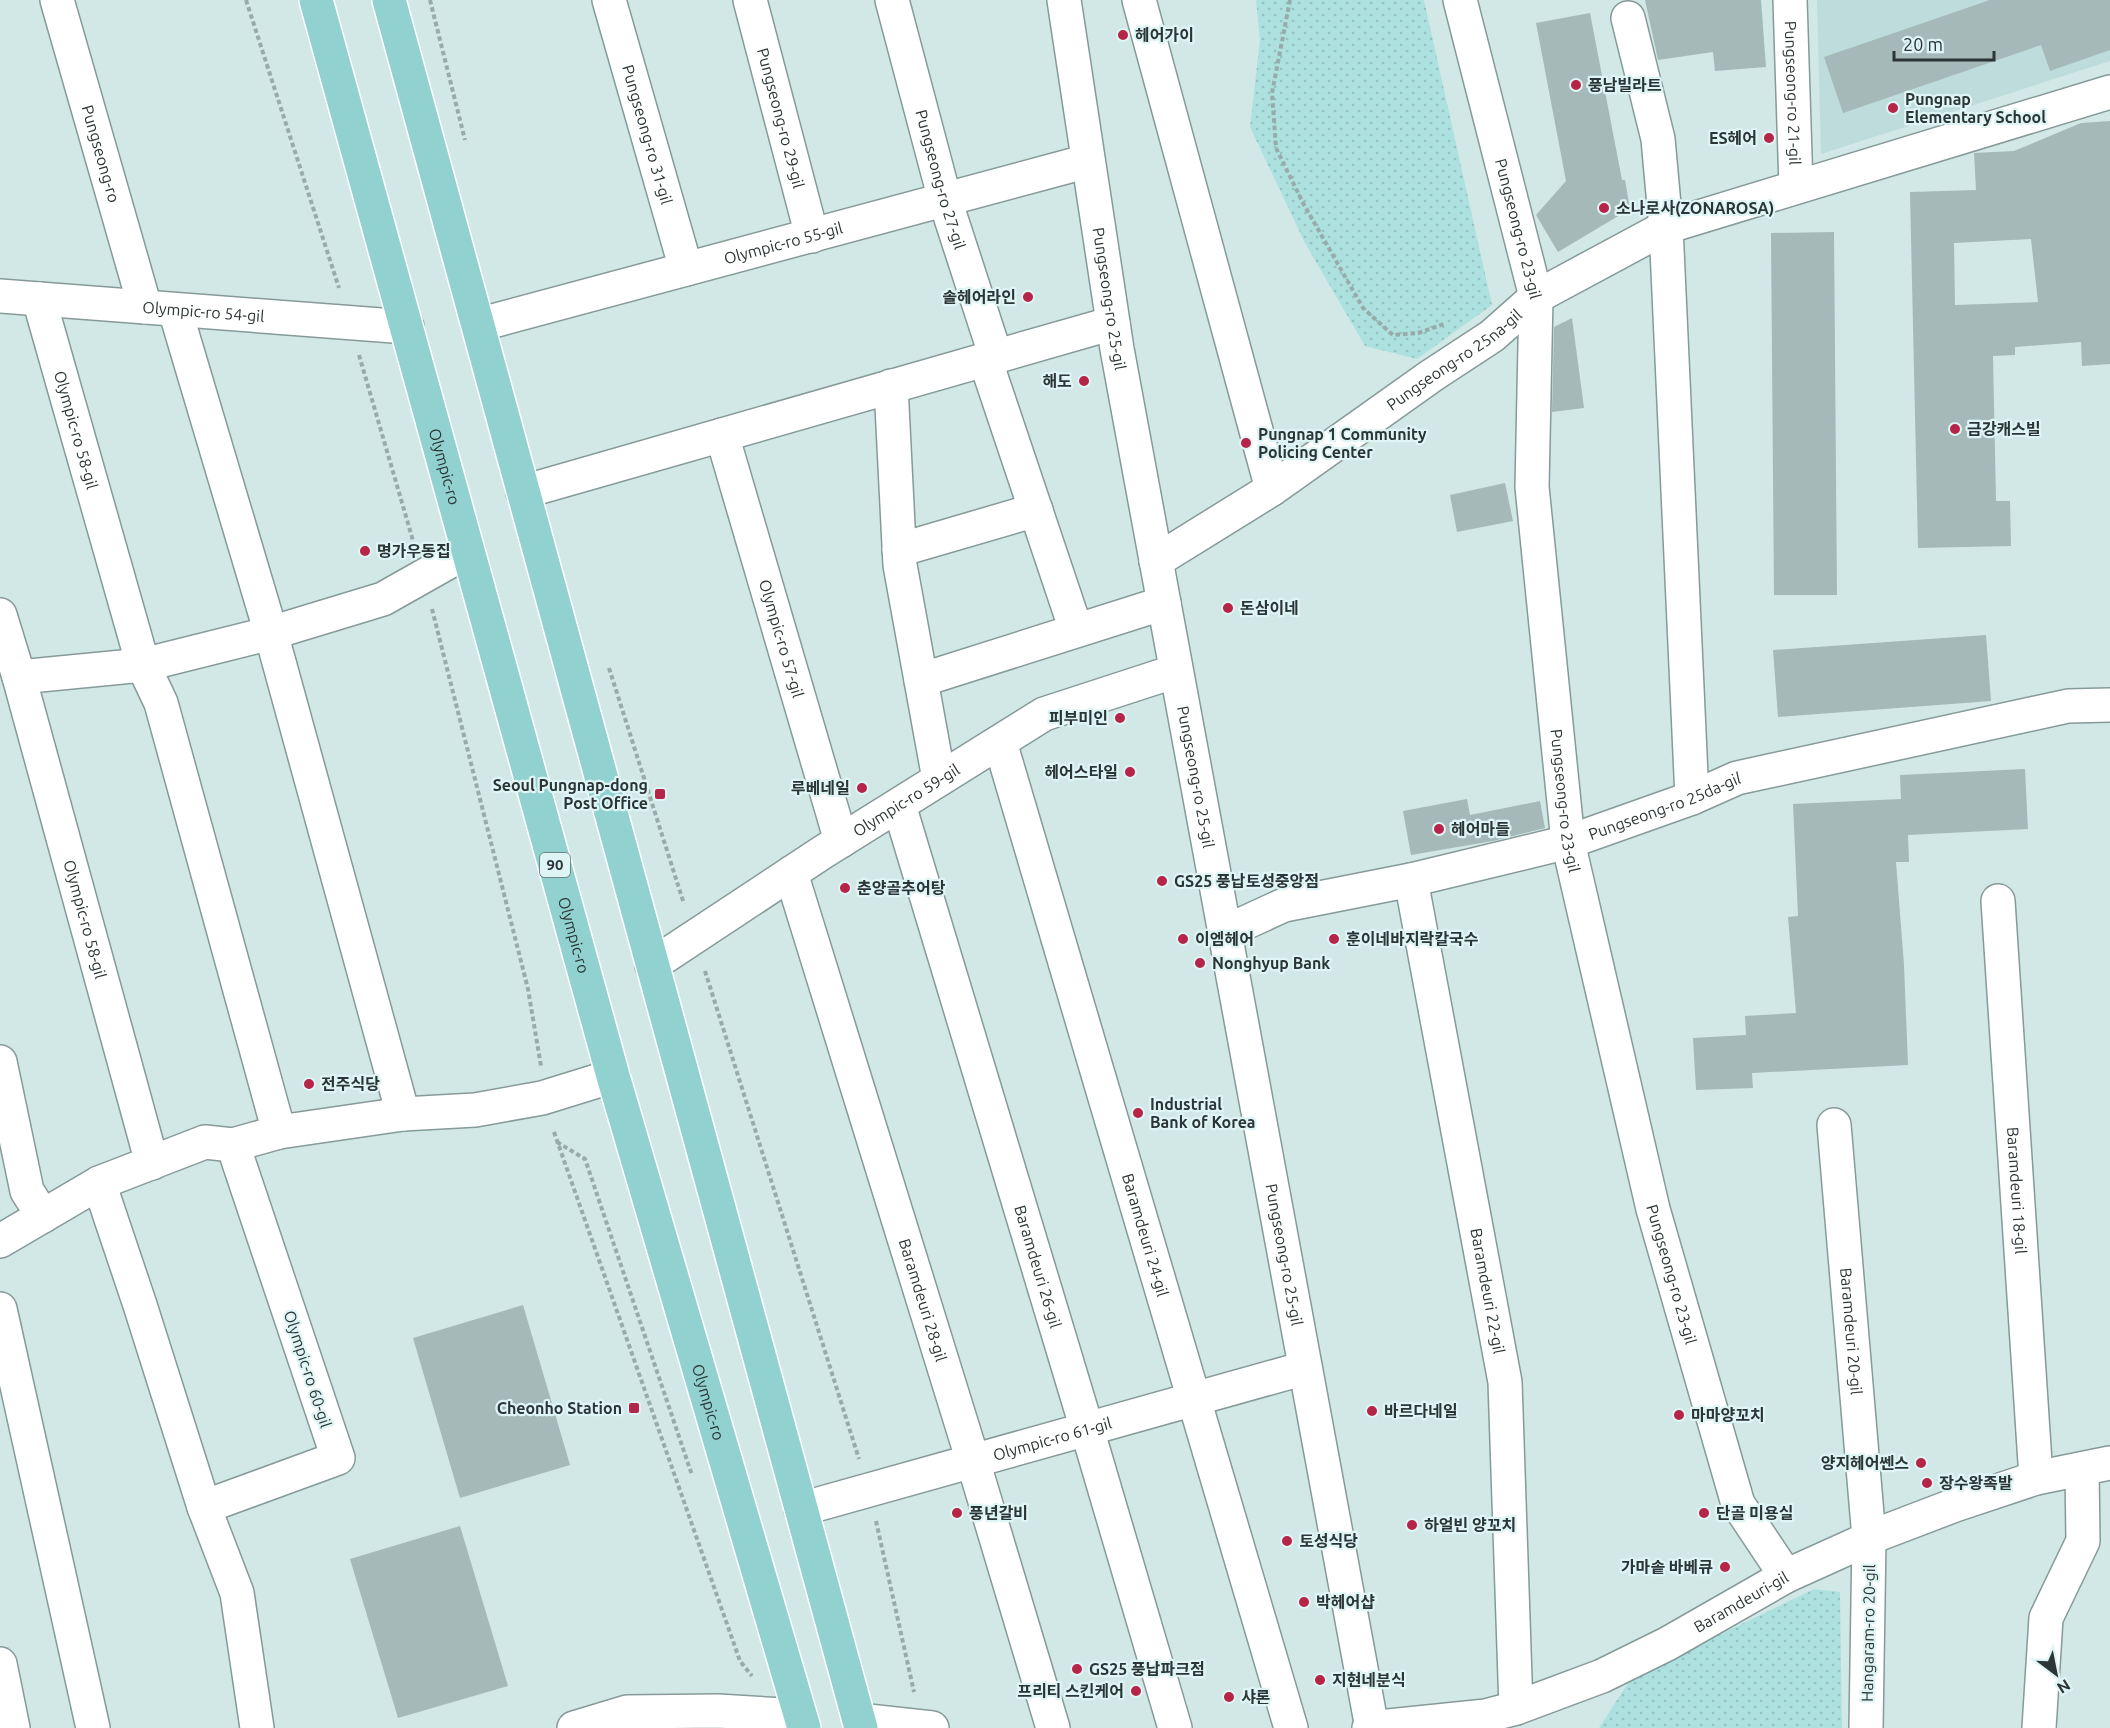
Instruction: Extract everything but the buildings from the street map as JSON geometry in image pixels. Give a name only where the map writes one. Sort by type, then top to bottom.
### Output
[{"type":"main road","name":"Olympic-ro","points":[[316,0],[613,1076],[802,1722]]},
{"type":"main road","points":[[389,0],[860,1724]]},
{"type":"street","name":"Pungseong-ro","points":[[57,0],[160,309]]},
{"type":"street","name":"Pungseong-ro 31-gil","points":[[609,0],[686,270]]},
{"type":"street","name":"Pungseong-ro 29-gil","points":[[750,0],[812,236]]},
{"type":"street","name":"Pungseong-ro 27-gil","points":[[892,0],[990,358],[1036,510],[1076,630]]},
{"type":"street","points":[[1139,0],[1272,489]]},
{"type":"street","name":"Pungseong-ro 23-gil","points":[[1460,0],[1536,297],[1532,487],[1568,842],[1653,1209],[1738,1504],[1786,1576]]},
{"type":"street","name":"Pungseong-ro 21-gil","points":[[1790,0],[1796,187]]},
{"type":"street","name":"Pungseong-ro 25-gil","points":[[1071,2],[1088,161],[1113,322],[1371,1728]]},
{"type":"street","points":[[1628,18],[1658,140],[1666,227],[1692,798]]},
{"type":"street","name":"Pungseong-ro 25na-gil","points":[[1156,561],[1272,489],[1431,376],[1492,336],[1536,297],[1666,227],[2110,92]]},
{"type":"street","name":"Olympic-ro 55-gil","points":[[478,325],[1088,161]]},
{"type":"street","name":"Olympic-ro 54-gil","points":[[2,290],[39,299],[407,327]]},
{"type":"street","name":"Olympic-ro 58-gil","points":[[39,299],[143,665],[161,703],[279,1132]]},
{"type":"street","points":[[160,309],[272,633],[403,1114]]},
{"type":"street","points":[[523,492],[1113,322]]},
{"type":"street","points":[[891,386],[900,565],[939,779]]},
{"type":"street","name":"Olympic-ro 57-gil","points":[[722,435],[841,841]]},
{"type":"street","points":[[899,549],[1036,510]]},
{"type":"street","points":[[12,670],[143,665],[272,633],[383,599],[468,551]]},
{"type":"street","points":[[921,680],[1164,603]]},
{"type":"street","name":"Olympic-ro 58-gil","points":[[0,615],[12,670],[152,1163]]},
{"type":"street","name":"Olympic-ro 59-gil","points":[[652,965],[791,873],[1044,714],[1176,671]]},
{"type":"street","name":"Pungseong-ro 25da-gil","points":[[1225,932],[1284,904],[1411,880],[1568,842],[1692,798],[1737,778],[2068,706],[2110,705]]},
{"type":"street","name":"Baramdeuri 24-gil","points":[[1000,742],[1291,1728]]},
{"type":"street","name":"Baramdeuri 26-gil","points":[[899,805],[1088,1430],[1175,1728]]},
{"type":"street","name":"Baramdeuri 28-gil","points":[[791,873],[1053,1728]]},
{"type":"street","name":"Baramdeuri 22-gil","points":[[1411,880],[1505,1382],[1497,1717]]},
{"type":"street","name":"Baramdeuri 18-gil","points":[[1998,901],[2036,1478]]},
{"type":"street","points":[[0,1062],[27,1191],[43,1216]]},
{"type":"street","points":[[0,1241],[99,1183],[205,1142],[233,1144],[279,1132],[403,1114],[475,1110],[542,1098],[613,1076]]},
{"type":"street","name":"Baramdeuri 20-gil","points":[[1834,1125],[1869,1538]]},
{"type":"street","name":"Olympic-ro 60-gil","points":[[204,1507],[338,1458],[233,1144]]},
{"type":"street","points":[[99,1183],[204,1507],[237,1593],[257,1728]]},
{"type":"street","points":[[0,1310],[86,1726]]},
{"type":"street","name":"Olympic-ro 61-gil","points":[[801,1509],[1305,1368]]},
{"type":"street","points":[[2039,1728],[2046,1618],[2083,1541],[2096,1466]]},
{"type":"street","name":"Baramdeuri-gil","points":[[1371,1728],[1497,1717],[1611,1671],[1667,1644],[1786,1576],[1869,1538],[1955,1505],[2036,1478],[2096,1466]]},
{"type":"street","name":"Hangaram-ro 20-gil","points":[[1866,1728],[1869,1538]]},
{"type":"street","points":[[0,1664],[13,1728]]},
{"type":"street","points":[[574,1728],[718,1711],[802,1722]]},
{"type":"street","points":[[860,1724],[927,1727]]},
{"type":"path","points":[[246,0],[350,323],[423,576],[528,989],[541,1066]]},
{"type":"path","points":[[430,0],[467,147]]},
{"type":"path","points":[[1290,0],[1272,93],[1276,148],[1303,202],[1363,308],[1393,335],[1418,333],[1458,320],[1492,336]]},
{"type":"path","points":[[608,665],[870,1490],[927,1727]]},
{"type":"path","points":[[554,1132],[740,1661],[753,1677],[751,1667]]},
{"type":"path","points":[[557,1142],[585,1159],[695,1483]]},
{"type":"shaded area","points":[[1256,0],[1424,0],[1492,305],[1417,359],[1365,346],[1305,243],[1250,127],[1260,40]]},
{"type":"shaded area","name":"Pungnap Elementary School","points":[[1817,0],[2110,0],[2110,61],[1821,154]]},
{"type":"shaded area","points":[[1814,1589],[1840,1592],[1842,1728],[1599,1728],[1632,1677]]},
{"type":"place","name":"헤어가이","points":[[1123,35]]},
{"type":"place","name":"풍남빌라트","points":[[1576,85]]},
{"type":"place","name":"Pungnap Elementary School","points":[[1893,108]]},
{"type":"place","name":"ES헤어","points":[[1769,138]]},
{"type":"place","name":"소나로사(ZONAROSA)","points":[[1604,208]]},
{"type":"place","name":"솔헤어라인","points":[[1028,297]]},
{"type":"place","name":"해도","points":[[1084,381]]},
{"type":"place","name":"금강캐스빌","points":[[1955,429]]},
{"type":"place","name":"Pungnap 1 Community Policing Center","points":[[1246,443]]},
{"type":"place","name":"명가우동집","points":[[365,551]]},
{"type":"place","name":"돈삼이네","points":[[1228,608]]},
{"type":"place","name":"피부미인","points":[[1120,718]]},
{"type":"place","name":"헤어스타일","points":[[1130,772]]},
{"type":"place","name":"루베네일","points":[[862,788]]},
{"type":"place","name":"Seoul Pungnap-dong Post Office","points":[[660,794]]},
{"type":"place","name":"헤어마들","points":[[1439,829]]},
{"type":"place","name":"GS25 풍납토성중앙점","points":[[1162,881]]},
{"type":"place","name":"춘양골추어탕","points":[[845,888]]},
{"type":"place","name":"이엠헤어","points":[[1183,939]]},
{"type":"place","name":"훈이네바지락칼국수","points":[[1334,939]]},
{"type":"place","name":"Nonghyup Bank","points":[[1200,963]]},
{"type":"place","name":"전주식당","points":[[309,1084]]},
{"type":"place","name":"Industrial Bank of Korea","points":[[1138,1113]]},
{"type":"place","name":"Cheonho Station","points":[[634,1408]]},
{"type":"place","name":"바르다네일","points":[[1372,1411]]},
{"type":"place","name":"마마양꼬치","points":[[1679,1415]]},
{"type":"place","name":"양지헤어쎈스","points":[[1921,1463]]},
{"type":"place","name":"장수왕족발","points":[[1927,1483]]},
{"type":"place","name":"풍년갈비","points":[[957,1513]]},
{"type":"place","name":"단골 미용실","points":[[1704,1513]]},
{"type":"place","name":"하얼빈 양꼬치","points":[[1412,1525]]},
{"type":"place","name":"토성식당","points":[[1287,1541]]},
{"type":"place","name":"가마솥 바베큐","points":[[1725,1567]]},
{"type":"place","name":"박헤어샵","points":[[1304,1602]]},
{"type":"place","name":"GS25 풍납파크점","points":[[1077,1669]]},
{"type":"place","name":"지현네분식","points":[[1320,1680]]},
{"type":"place","name":"프리티 스킨케어","points":[[1136,1691]]},
{"type":"place","name":"샤론","points":[[1229,1697]]}]
